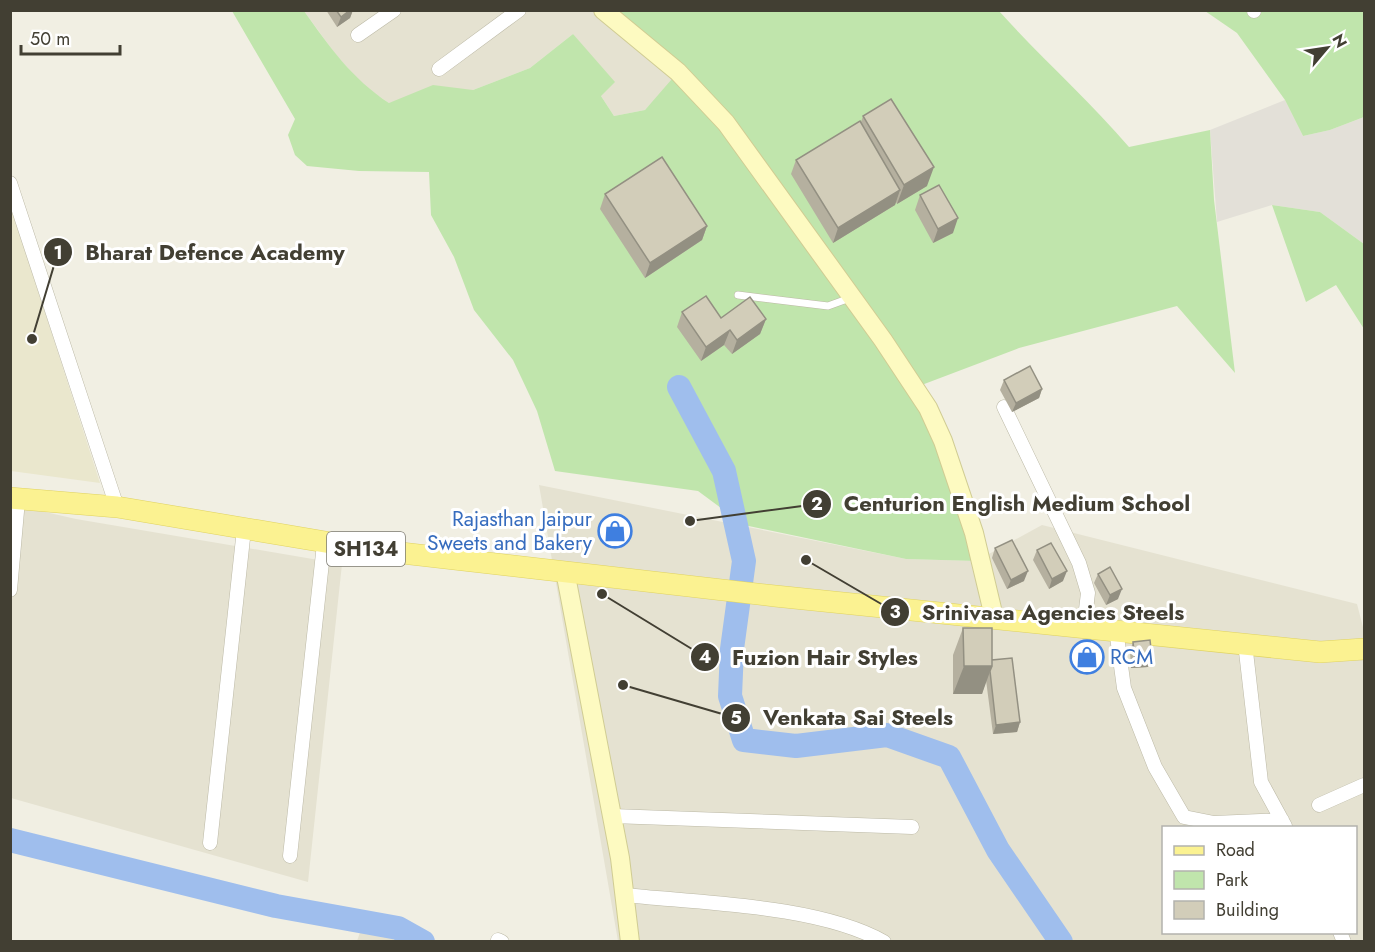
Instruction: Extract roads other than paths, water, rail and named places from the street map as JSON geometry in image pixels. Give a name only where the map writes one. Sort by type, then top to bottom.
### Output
[{"type":"main road","name":"SH134","points":[[14,499],[117,507],[324,544],[775,596],[1116,629],[1320,652],[1365,649]]},
{"type":"street","points":[[358,35],[394,10]]},
{"type":"street","points":[[439,69],[519,10]]},
{"type":"street","points":[[606,11],[678,72],[726,123],[928,408],[974,533],[994,617]]},
{"type":"street","points":[[10,183],[117,507]]},
{"type":"street","points":[[1004,407],[1079,563],[1088,593],[1084,626]]},
{"type":"street","points":[[10,590],[14,499]]},
{"type":"street","points":[[210,843],[244,530]]},
{"type":"street","points":[[290,856],[324,544]]},
{"type":"street","points":[[565,572],[612,816],[630,942]]},
{"type":"street","points":[[1116,629],[1124,688],[1155,767],[1184,817],[1214,823],[1284,824],[1262,782],[1245,644]]},
{"type":"street","points":[[1319,805],[1365,785]]},
{"type":"street","points":[[612,816],[912,827]]},
{"type":"street","points":[[624,895],[795,913],[870,933],[884,942]]},
{"type":"lane","points":[[738,295],[828,306],[852,298]]},
{"type":"waterway","points":[[679,387],[724,471],[744,561],[732,649],[730,696],[744,740],[796,746],[887,735],[949,757],[998,850],[1061,942]]},
{"type":"waterway","points":[[10,840],[276,906],[398,928],[423,942]]},
{"type":"place","name":"Bharat Defence Academy","points":[[32,339]]},
{"type":"place","name":"Centurion English Medium School","points":[[690,521]]},
{"type":"place","name":"Rajasthan Jaipur Sweets and Bakery","points":[[615,531]]},
{"type":"place","name":"Srinivasa Agencies Steels","points":[[806,560]]},
{"type":"place","name":"Fuzion Hair Styles","points":[[602,594]]},
{"type":"place","name":"RCM","points":[[1087,657]]},
{"type":"place","name":"Venkata Sai Steels","points":[[623,685]]}]
